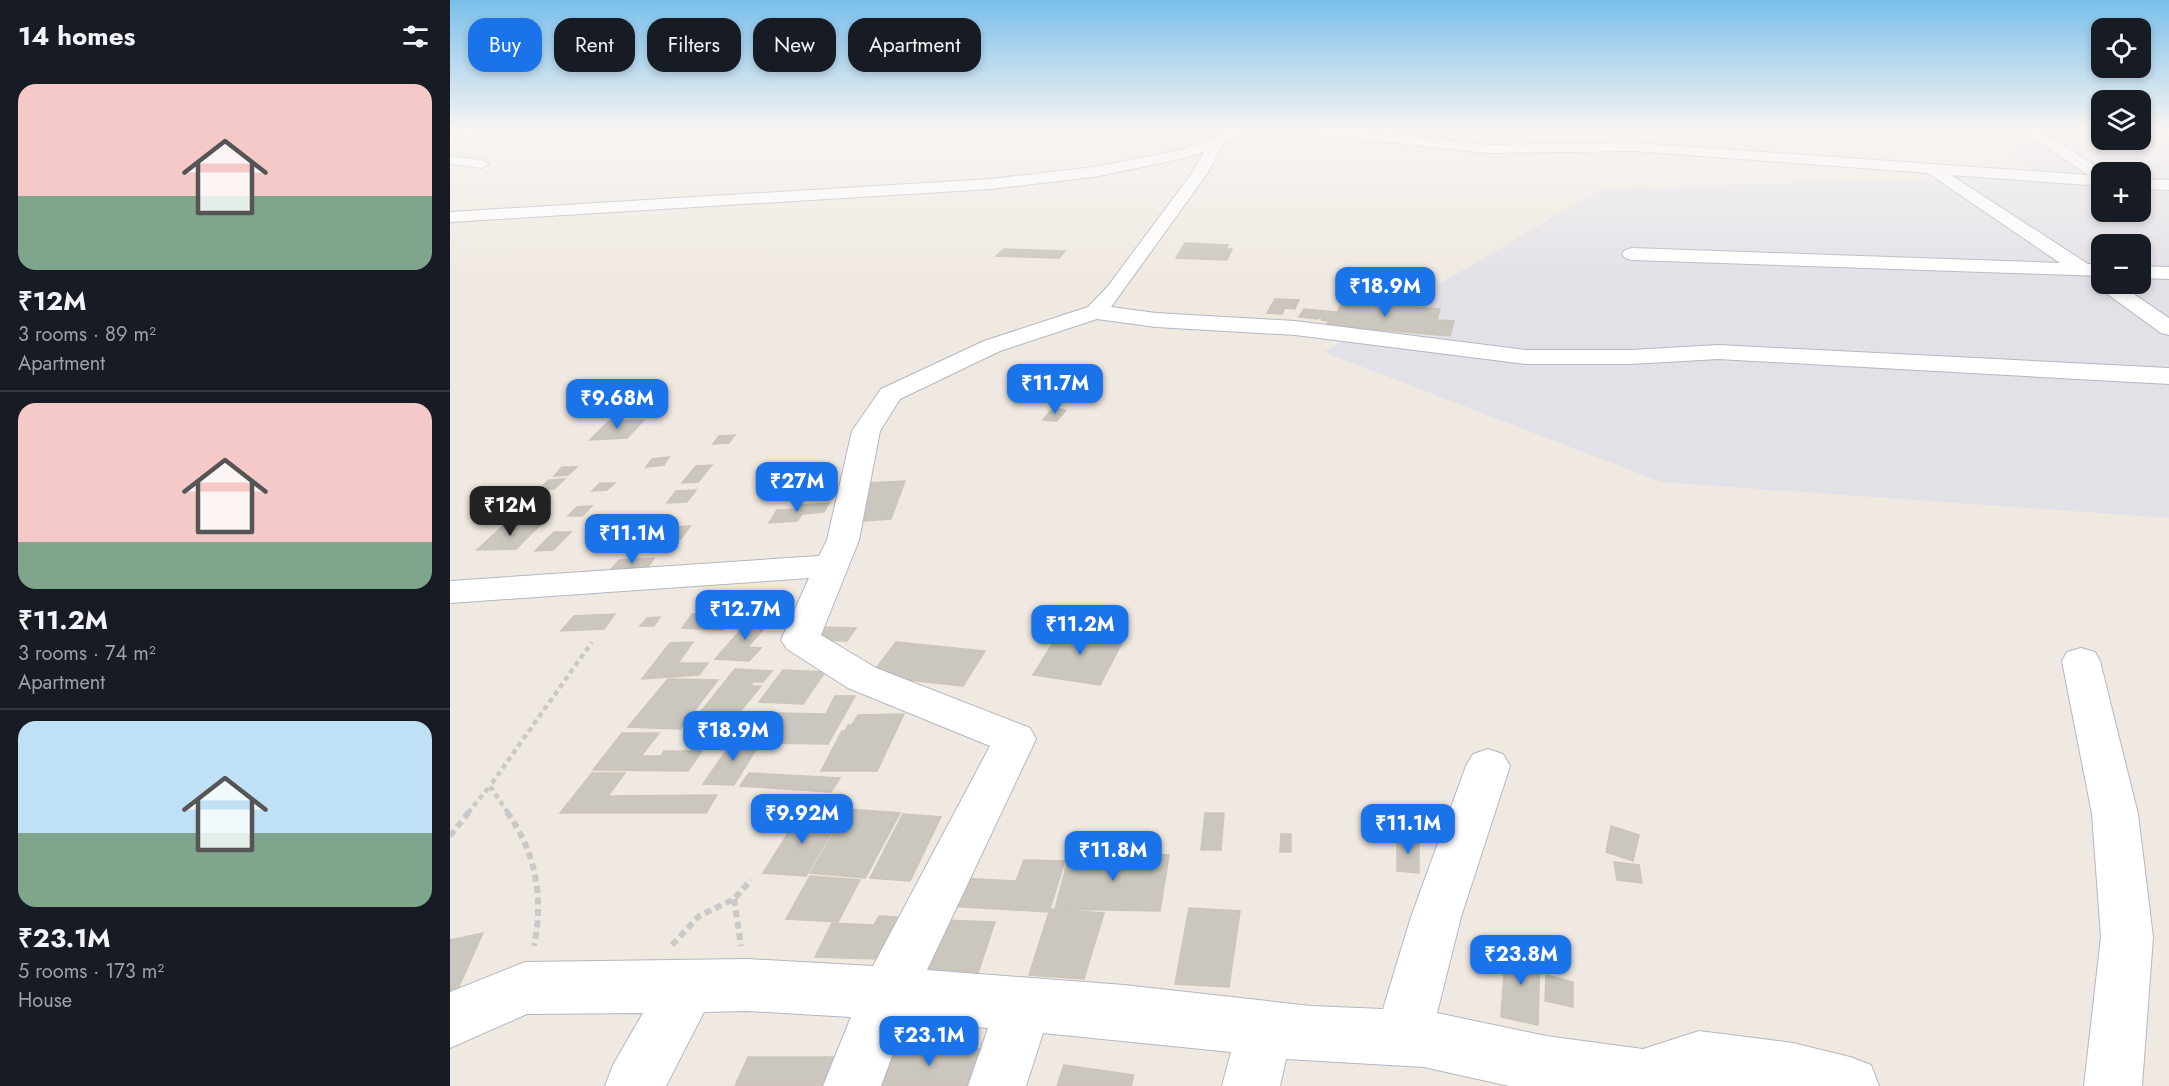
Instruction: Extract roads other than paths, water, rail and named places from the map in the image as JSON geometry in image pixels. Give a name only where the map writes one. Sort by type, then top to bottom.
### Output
[{"type":"street","points":[[450,217],[991,184],[1045,178]]},
{"type":"street","points":[[1096,312],[1115,290],[1196,178]]},
{"type":"street","points":[[1947,178],[2091,269]]},
{"type":"street","points":[[2066,178],[2091,179]]},
{"type":"street","points":[[2151,184],[2169,185]]},
{"type":"street","points":[[1632,254],[2091,270]]},
{"type":"street","points":[[2151,272],[2169,273]]},
{"type":"street","points":[[2120,294],[2169,328]]},
{"type":"street","points":[[852,1086],[888,993],[1015,739],[862,678],[800,640],[843,540],[866,431],[890,394],[992,346],[1096,312],[1156,320],[1295,328],[1526,357],[1631,357],[1718,352],[2169,376]]},
{"type":"street","points":[[450,592],[832,566]]},
{"type":"street","points":[[2080,661],[2115,814],[2127,937],[2113,1086]]},
{"type":"street","points":[[1402,1038],[1436,917],[1488,765]]},
{"type":"street","points":[[450,1020],[525,988],[747,985],[888,993],[1124,1012],[1311,1034],[1424,1039],[1546,1065],[1593,1079],[1643,1078],[1699,1060],[1740,1076],[1793,1072],[1850,1086]]},
{"type":"street","points":[[634,1086],[663,986]]},
{"type":"street","points":[[997,1086],[1024,1004]]},
{"type":"street","points":[[1251,1086],[1265,1029]]}]
